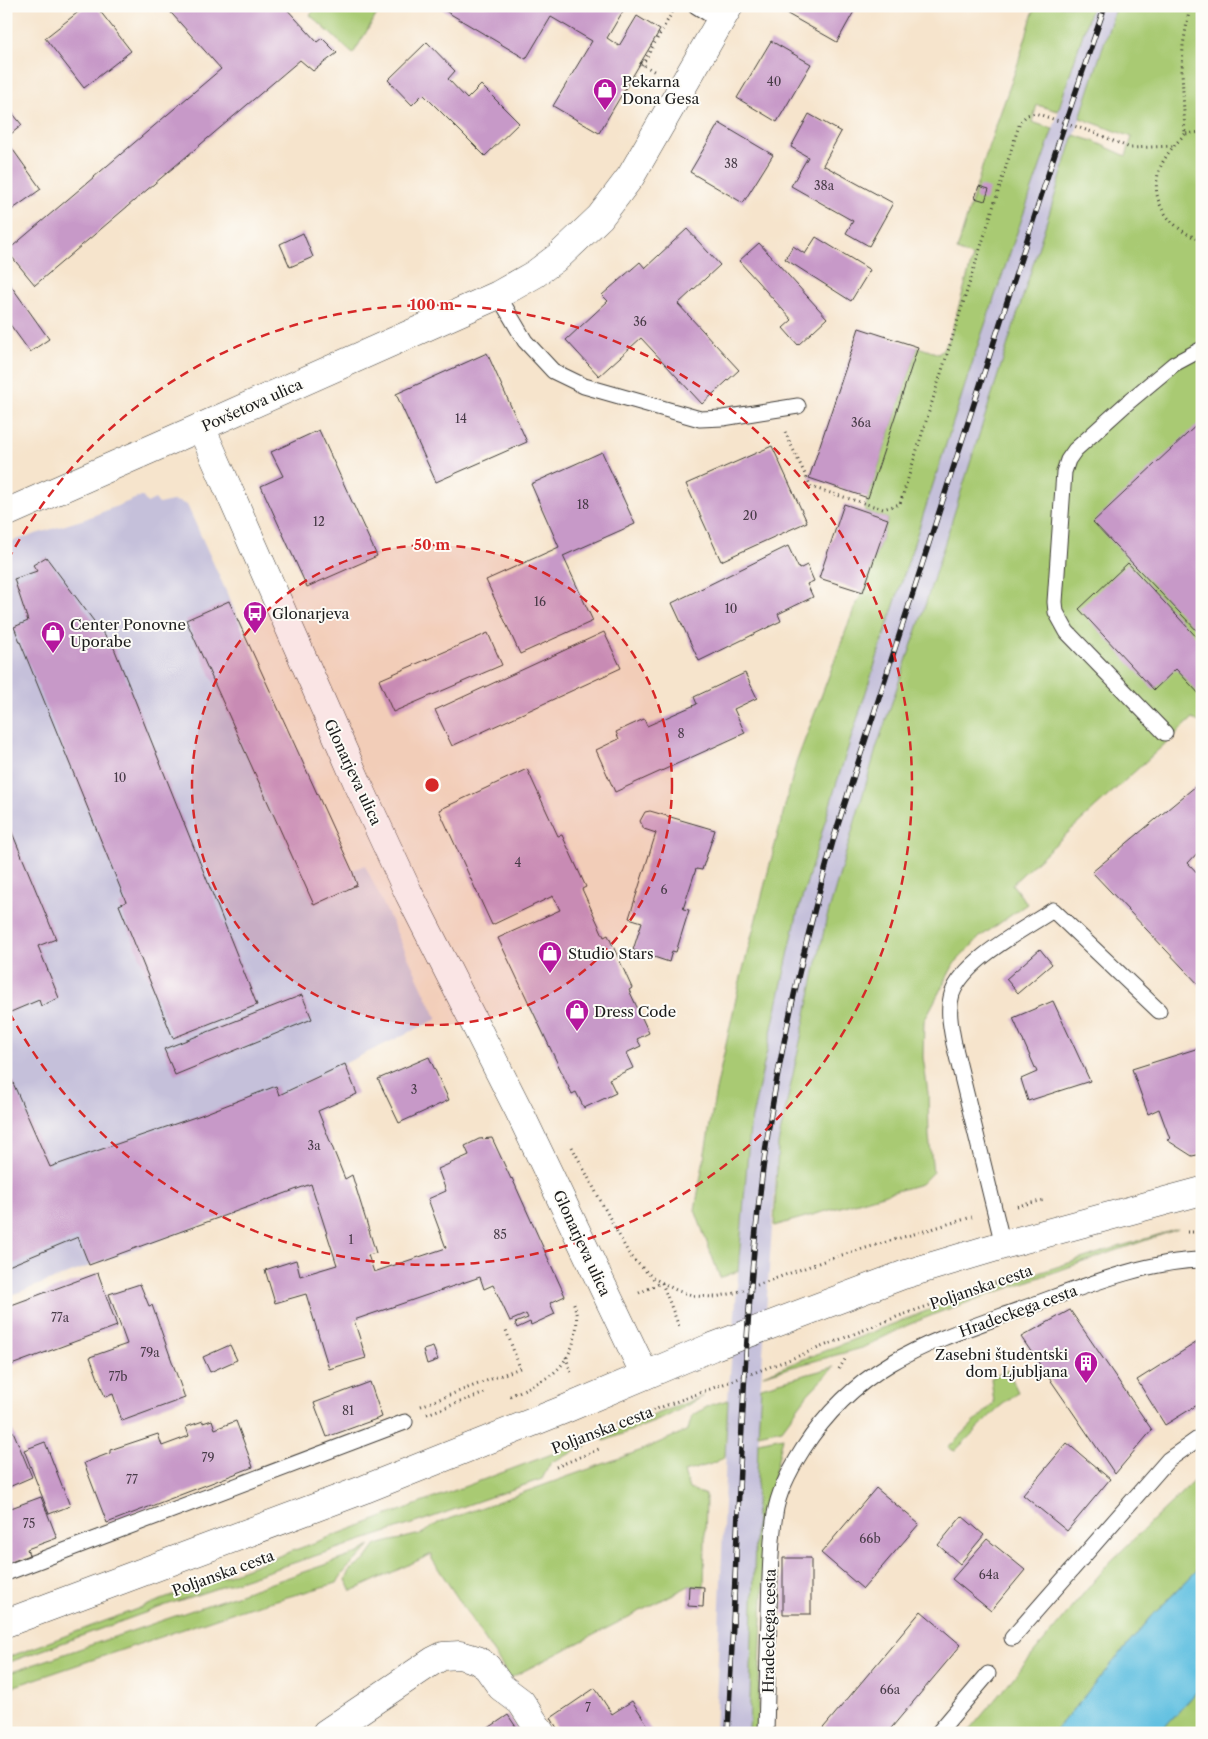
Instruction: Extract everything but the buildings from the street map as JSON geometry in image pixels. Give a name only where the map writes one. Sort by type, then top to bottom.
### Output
[{"type":"street","name":"Povšetova ulica","points":[[6,513],[498,295],[535,274],[559,256],[600,217],[631,176],[724,14]]},
{"type":"street","name":"Glonarjeva ulica","points":[[201,427],[289,631],[409,894],[519,1111],[645,1374]]},
{"type":"street","name":"Poljanska cesta","points":[[6,1623],[365,1489],[563,1410],[712,1347],[903,1276],[1003,1245],[1202,1191]]},
{"type":"street","points":[[326,1733],[433,1661],[443,1656],[460,1655],[477,1660],[487,1668],[501,1687],[521,1702],[541,1733]]},
{"type":"lane","points":[[696,6],[724,14]]},
{"type":"lane","points":[[498,295],[525,341],[553,371],[584,386],[700,419],[724,418],[798,406]]},
{"type":"lane","points":[[1165,733],[1067,632],[1056,612],[1055,602],[1064,472],[1068,460],[1075,450],[1112,417],[1174,364],[1202,349]]},
{"type":"lane","points":[[1003,1245],[954,1044],[950,1019],[952,994],[963,975],[978,960],[1053,910],[1159,1011]]},
{"type":"lane","name":"Hradeckega cesta","points":[[766,1733],[770,1565],[775,1512],[782,1488],[792,1466],[807,1443],[840,1401],[873,1374],[893,1361],[942,1338],[1100,1282],[1164,1264],[1202,1260]]},
{"type":"lane","points":[[6,1573],[402,1424]]},
{"type":"lane","points":[[1012,1638],[1168,1460],[1202,1436]]},
{"type":"lane","points":[[938,1733],[988,1674]]},
{"type":"path","points":[[640,63],[642,65],[675,6]]},
{"type":"path","points":[[1185,134],[1182,71],[1183,46],[1190,6]]},
{"type":"path","points":[[775,410],[811,487],[882,509],[900,504],[1020,122],[1027,115],[1035,113],[1095,133],[1130,148],[1173,146]]},
{"type":"path","points":[[1202,132],[1185,134],[1173,146],[1162,164],[1157,179],[1156,192],[1161,207],[1168,218],[1179,229],[1202,240]]},
{"type":"path","points":[[570,1143],[630,1256],[652,1278],[678,1291],[696,1296],[715,1297],[734,1294],[844,1254],[896,1238],[1052,1198]]},
{"type":"path","points":[[1187,1232],[1202,1232]]},
{"type":"path","name":"Poljanska cesta","points":[[585,1436],[899,1316],[1019,1274]]},
{"type":"path","points":[[566,1357],[574,1341],[577,1322]]},
{"type":"path","points":[[485,1393],[402,1424],[394,1416],[520,1368],[506,1330]]},
{"type":"path","points":[[838,1371],[846,1358]]},
{"type":"path","points":[[556,1467],[599,1449]]},
{"type":"shaded area","points":[[1092,6],[1116,6],[922,615],[877,746],[826,921],[778,1144],[760,1395],[749,1733],[715,1733],[728,1400],[750,1127],[797,915],[836,785],[979,342],[1053,129]]},
{"type":"shaded area","points":[[142,496],[147,503],[155,499],[159,504],[172,501],[187,505],[352,870],[365,865],[437,1019],[279,1095],[311,1184],[6,1297],[6,543],[85,519]]},
{"type":"green space","points":[[318,6],[376,6],[380,9],[353,54],[310,15]]},
{"type":"green space","points":[[1035,6],[1092,6],[1058,111],[1037,105],[1032,122],[1053,129],[979,342],[836,785],[797,915],[750,1127],[738,1271],[720,1278],[695,1210],[716,1090],[739,985],[796,763],[854,609],[863,592],[888,519],[865,511],[868,498],[918,347],[939,354],[949,340],[973,257],[957,250],[988,148],[1018,63]]},
{"type":"green space","points":[[1116,6],[1202,6],[1202,723],[1192,719],[1012,884],[1027,904],[980,937],[954,964],[924,1021],[923,1057],[928,1093],[929,1136],[933,1172],[921,1184],[774,1226],[778,1144],[826,921],[877,746],[922,615],[1074,135],[1093,141],[1126,156],[1132,137],[1080,118]]},
{"type":"green space","points":[[1178,1229],[940,1312],[908,1325],[862,1348],[763,1375],[939,1306]]},
{"type":"green space","points":[[834,1367],[808,1394],[782,1429],[758,1434],[761,1387]]},
{"type":"green space","points":[[1008,1370],[1018,1392],[997,1409],[955,1451],[948,1448],[994,1403],[991,1378]]},
{"type":"green space","points":[[704,1396],[664,1418],[604,1441],[602,1435]]},
{"type":"green space","points":[[728,1400],[725,1456],[715,1463],[684,1472],[689,1489],[706,1495],[704,1587],[689,1586],[510,1678],[432,1559],[432,1554],[352,1591],[346,1580],[350,1571],[365,1560],[376,1545],[424,1533],[438,1523],[642,1450],[688,1430],[692,1416],[710,1405]]},
{"type":"green space","points":[[783,1437],[767,1508],[757,1733],[749,1733],[758,1442]]},
{"type":"green space","points":[[584,1442],[586,1447],[551,1462],[542,1479],[172,1603],[7,1663],[6,1658]]},
{"type":"green space","points":[[1202,1473],[1202,1565],[1153,1615],[1053,1733],[967,1733],[1110,1562]]},
{"type":"green space","points":[[370,1546],[348,1568],[337,1583],[234,1612],[6,1689],[6,1674],[359,1553]]},
{"type":"green space","points":[[1202,1686],[1202,1733],[1159,1733]]},
{"type":"water","points":[[1202,1565],[1202,1686],[1159,1733],[1053,1733],[1153,1615]]},
{"type":"railway","points":[[728,1733],[746,1347],[752,1266],[772,1106],[795,989],[835,834],[1056,150],[1105,6]]},
{"type":"place","name":"Pekarna Dona Gesa","points":[[605,111]]},
{"type":"place","name":"Glonarjeva","points":[[255,634]]},
{"type":"place","name":"Center Ponovne Uporabe","points":[[53,654]]},
{"type":"place","name":"Studio Stars","points":[[550,974]]},
{"type":"place","name":"Dress Code","points":[[577,1032]]},
{"type":"place","name":"Zasebni študentski dom Ljubljana","points":[[1086,1384]]}]
